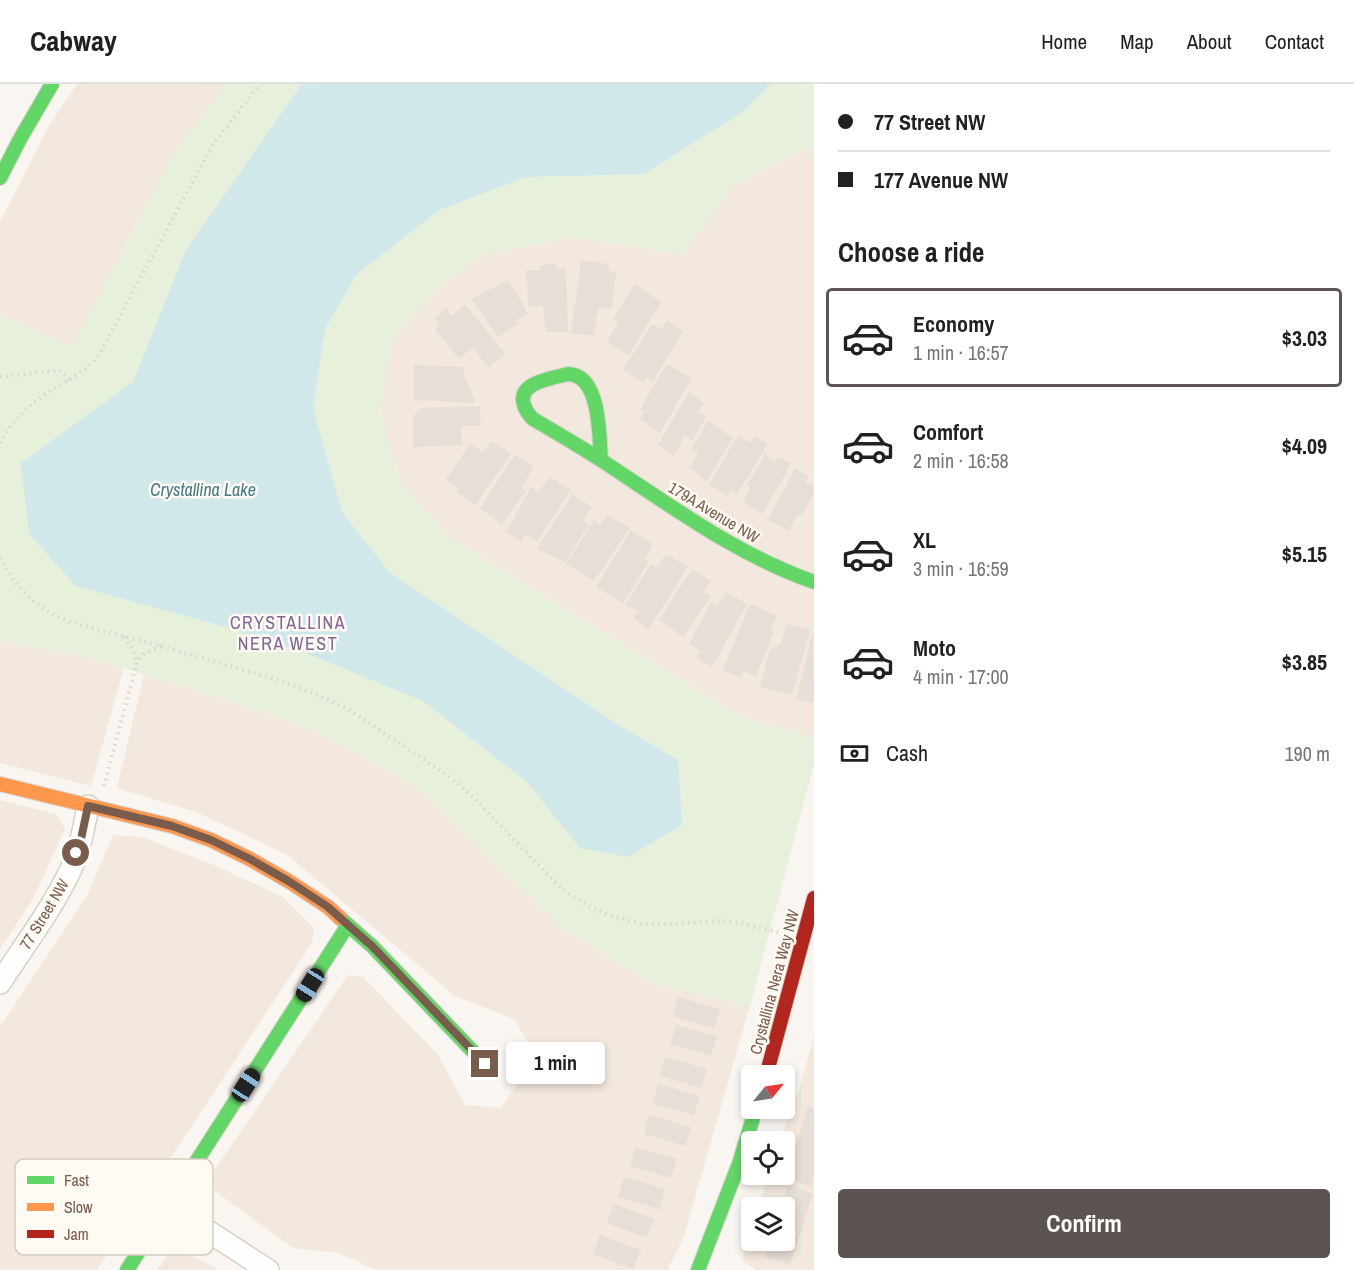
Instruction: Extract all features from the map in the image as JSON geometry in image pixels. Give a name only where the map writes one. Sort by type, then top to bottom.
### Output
[{"type":"street","points":[[0,178],[52,84]]},
{"type":"street","name":"179A Avenue NW","points":[[602,460],[596,405],[588,384],[580,377],[571,374],[530,386],[523,398],[526,412],[533,419],[602,460],[705,529],[752,555],[814,582]]},
{"type":"street","points":[[0,784],[95,800],[172,826],[211,840],[290,882],[328,907],[372,946],[485,1064]]},
{"type":"street","name":"77 Street NW","points":[[0,983],[54,901],[71,867],[95,800]]},
{"type":"street","name":"Crystallina Nera Way NW","points":[[770,1065],[801,967],[814,898]]},
{"type":"street","points":[[199,1159],[348,925]]},
{"type":"street","points":[[705,1268],[753,1119]]},
{"type":"street","points":[[213,1234],[268,1270]]},
{"type":"street","points":[[127,1270],[137,1255]]},
{"type":"path","points":[[0,443],[7,430],[27,408],[84,371],[99,355],[213,144],[260,84]]},
{"type":"path","points":[[0,377],[58,370],[69,380]]},
{"type":"path","points":[[0,558],[17,585],[36,603],[70,622],[278,680],[348,709],[450,777],[474,798],[557,884],[592,908],[608,915],[643,924],[720,921],[784,933]]},
{"type":"path","points":[[124,636],[134,651],[137,662]]},
{"type":"path","points":[[95,800],[137,662],[144,654],[161,646]]},
{"type":"shaded area","points":[[77,84],[225,84],[171,158],[72,348],[0,314],[0,222],[48,127]]},
{"type":"shaded area","points":[[804,149],[814,149],[814,738],[741,717],[449,537],[400,482],[380,410],[395,334],[443,283],[483,255],[573,237],[683,254],[733,186]]},
{"type":"shaded area","points":[[0,641],[80,655],[124,668],[91,786],[0,763]]},
{"type":"shaded area","points":[[144,674],[211,694],[318,731],[415,786],[562,928],[652,983],[750,1006],[683,1239],[667,1270],[376,1270],[339,1253],[293,1248],[213,1190],[213,1172],[348,975],[363,977],[438,1055],[465,1105],[501,1108],[536,1056],[514,1019],[455,996],[286,854],[196,812],[117,788]]},
{"type":"shaded area","points":[[0,800],[56,814],[65,829],[33,899],[0,949]]},
{"type":"shaded area","points":[[113,835],[142,837],[216,866],[283,897],[314,928],[312,943],[170,1159],[15,1159],[15,1255],[107,1255],[97,1270],[0,1270],[0,1027],[87,896]]},
{"type":"shaded area","points":[[814,1035],[814,1270],[757,1270],[742,1260],[745,1251],[795,1251],[795,1197],[761,1197],[766,1185],[795,1185],[795,1131],[784,1131],[788,1119],[795,1119],[795,1100]]},
{"type":"shaded area","points":[[168,1255],[190,1255],[219,1270],[157,1270]]},
{"type":"green space","points":[[225,84],[814,84],[814,149],[804,149],[733,186],[683,254],[573,237],[483,255],[444,283],[395,334],[380,410],[400,482],[449,537],[741,717],[814,738],[814,764],[750,1006],[652,983],[562,928],[415,786],[318,731],[211,694],[80,655],[0,641],[0,314],[72,347],[171,158]]},
{"type":"water","name":"Crystallina Lake","points":[[302,84],[770,84],[741,113],[644,174],[526,177],[439,210],[356,275],[325,329],[313,408],[342,512],[390,573],[620,726],[678,760],[682,825],[628,857],[580,848],[527,782],[423,701],[306,653],[226,627],[76,586],[29,534],[21,463],[133,382],[186,250]]},
{"type":"building","points":[[581,260],[608,264],[609,271],[616,272],[612,308],[598,309],[594,335],[571,334]]},
{"type":"building","points":[[556,263],[556,269],[566,268],[568,332],[546,332],[543,306],[529,307],[526,270],[539,270],[539,266]]},
{"type":"building","points":[[508,280],[528,313],[516,320],[518,324],[498,337],[471,299]]},
{"type":"building","points":[[634,284],[661,302],[629,355],[607,342],[618,323],[613,319]]},
{"type":"building","points":[[465,305],[506,354],[488,368],[473,347],[459,359],[435,330],[440,325],[435,319],[446,308],[451,316]]},
{"type":"building","points":[[667,320],[683,332],[653,381],[646,378],[644,383],[623,370],[652,324],[662,329]]},
{"type":"building","points":[[667,364],[692,378],[660,433],[640,419],[644,412],[640,409]]},
{"type":"building","points":[[414,365],[464,367],[465,378],[476,403],[414,400]]},
{"type":"building","points":[[689,392],[704,403],[699,412],[706,417],[692,441],[685,435],[674,456],[658,445]]},
{"type":"building","points":[[480,406],[481,426],[461,426],[462,445],[413,447],[413,416],[421,408]]},
{"type":"building","points":[[708,421],[733,438],[707,481],[690,468],[698,453],[691,449]]},
{"type":"building","points":[[738,435],[750,443],[755,436],[768,444],[737,494],[730,490],[728,496],[709,484]]},
{"type":"building","points":[[491,441],[511,454],[475,506],[456,492],[458,488],[446,479],[470,444],[483,452]]},
{"type":"building","points":[[765,454],[774,461],[778,457],[791,464],[762,514],[743,502],[750,488],[747,485]]},
{"type":"building","points":[[515,455],[534,466],[521,488],[526,491],[502,525],[480,508]]},
{"type":"building","points":[[795,469],[809,476],[805,482],[814,485],[814,492],[802,516],[798,514],[788,531],[768,519]]},
{"type":"building","points":[[550,477],[571,490],[537,542],[525,534],[521,542],[506,532],[531,487],[538,492]]},
{"type":"building","points":[[572,494],[592,507],[583,521],[589,524],[565,562],[537,549]]},
{"type":"building","points":[[608,515],[630,528],[594,581],[566,564],[594,520],[600,525]]},
{"type":"building","points":[[631,530],[653,544],[645,559],[649,562],[623,603],[596,587]]},
{"type":"building","points":[[666,554],[688,567],[648,630],[634,618],[638,611],[625,605],[651,564],[656,568]]},
{"type":"building","points":[[692,569],[711,581],[704,591],[711,596],[683,637],[659,620]]},
{"type":"building","points":[[726,592],[747,604],[712,667],[697,658],[700,651],[689,644],[711,602],[717,605]]},
{"type":"building","points":[[750,604],[777,615],[771,630],[774,632],[756,676],[743,671],[740,678],[723,670]]},
{"type":"building","points":[[786,624],[810,630],[792,695],[760,687],[770,649],[781,644]]},
{"type":"building","points":[[813,632],[814,700],[812,703],[796,699]]},
{"type":"building","points":[[678,997],[720,1009],[714,1028],[673,1016]]},
{"type":"building","points":[[676,1025],[717,1036],[711,1056],[670,1044]]},
{"type":"building","points":[[665,1057],[707,1069],[701,1088],[660,1076]]},
{"type":"building","points":[[658,1084],[700,1096],[694,1115],[653,1104]]},
{"type":"building","points":[[808,1106],[814,1108],[814,1176],[811,1186],[795,1181],[795,1149]]},
{"type":"building","points":[[649,1115],[691,1127],[685,1146],[644,1134]]},
{"type":"building","points":[[635,1147],[677,1159],[671,1178],[630,1166]]},
{"type":"building","points":[[624,1177],[665,1189],[660,1209],[618,1197]]},
{"type":"building","points":[[788,1186],[813,1194],[795,1250],[795,1197],[784,1197]]},
{"type":"building","points":[[614,1204],[654,1219],[647,1238],[607,1223]]},
{"type":"building","points":[[600,1235],[641,1250],[633,1269],[593,1254]]},
{"type":"building","points":[[767,1251],[795,1251],[790,1265],[765,1257]]},
{"type":"traffic: fast","points":[[0,178],[52,84]]},
{"type":"traffic: fast","points":[[601,460],[598,423],[596,408],[587,384],[579,377],[568,374],[531,386],[524,394],[523,402],[533,419],[595,456],[680,512],[731,544],[814,582]]},
{"type":"traffic: fast","points":[[340,918],[372,946],[485,1064]]},
{"type":"traffic: fast","points":[[198,1159],[348,925]]},
{"type":"traffic: fast","points":[[698,1270],[739,1164],[753,1119]]},
{"type":"traffic: fast","points":[[127,1270],[137,1255]]},
{"type":"traffic: slow","points":[[0,784],[172,826],[211,840],[290,882],[328,907],[340,918]]},
{"type":"traffic: jam","points":[[769,1065],[814,898]]},
{"type":"district","name":"CRYSTALLINA NERA WEST","points":[[288,632]]},
{"type":"route","points":[[76,853],[88,806],[172,826],[211,840],[250,859],[328,907],[372,946],[485,1064]]}]
